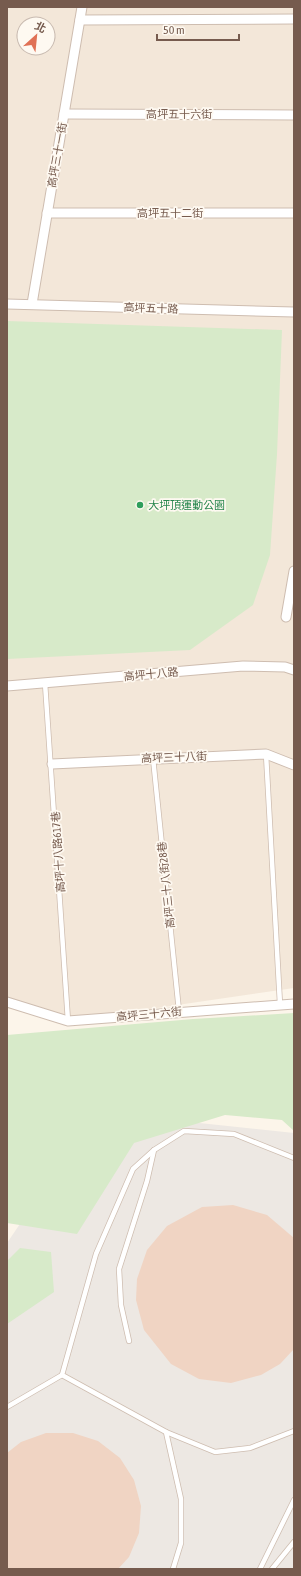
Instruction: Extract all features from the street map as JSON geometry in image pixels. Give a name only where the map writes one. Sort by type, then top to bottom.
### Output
[{"type":"street","name":"高坪三十一街","points":[[32,304],[82,7]]},
{"type":"street","points":[[80,20],[294,19]]},
{"type":"street","name":"高坪五十六街","points":[[64,114],[294,115]]},
{"type":"street","name":"高坪五十二街","points":[[47,213],[294,213]]},
{"type":"street","name":"高坪五十路","points":[[7,304],[294,312]]},
{"type":"street","points":[[286,616],[294,571]]},
{"type":"street","name":"高坪十八路","points":[[7,686],[243,666],[285,667],[294,670]]},
{"type":"street","name":"高坪三十八街","points":[[52,764],[153,758],[266,754],[294,765]]},
{"type":"street","name":"高坪三十六街","points":[[7,1002],[68,1021],[179,1011],[294,1004]]},
{"type":"lane","name":"高坪十八路617巷","points":[[45,683],[52,764],[68,1021]]},
{"type":"lane","points":[[266,754],[280,1004]]},
{"type":"lane","name":"高坪三十八街28巷","points":[[153,758],[179,1011]]},
{"type":"lane","points":[[7,1407],[62,1375],[96,1254],[133,1169],[154,1150],[184,1131],[234,1134],[294,1158]]},
{"type":"lane","points":[[129,1341],[121,1305],[119,1269],[147,1181],[154,1150]]},
{"type":"lane","points":[[62,1375],[166,1432],[215,1452],[250,1448],[294,1431]]},
{"type":"lane","points":[[166,1432],[181,1499],[181,1544],[173,1569]]},
{"type":"lane","points":[[260,1569],[294,1500]]},
{"type":"lane","points":[[272,1569],[294,1542]]},
{"type":"shaded area","points":[[7,7],[294,7],[294,988],[68,1021],[7,1002]]},
{"type":"shaded area","points":[[96,1112],[294,1133],[294,1569],[7,1569],[7,1243]]},
{"type":"green space","name":"大坪頂運動公園","points":[[7,321],[282,330],[277,454],[270,555],[253,605],[190,650],[7,659]]},
{"type":"green space","points":[[294,1013],[294,1131],[282,1120],[225,1115],[134,1143],[77,1234],[7,1223],[7,1035],[193,1019]]},
{"type":"green space","points":[[20,1248],[51,1252],[54,1292],[7,1324],[7,1261]]},
{"type":"building","points":[[233,1205],[267,1215],[294,1238],[294,1349],[280,1364],[261,1375],[231,1383],[199,1379],[171,1364],[144,1330],[136,1300],[137,1279],[147,1250],[167,1226],[202,1207]]},
{"type":"building","points":[[46,1433],[73,1433],[98,1441],[120,1458],[134,1480],[141,1506],[139,1533],[129,1557],[118,1569],[7,1569],[7,1453],[21,1442]]},
{"type":"place","name":"大坪頂運動公園","points":[[140,505]]}]
